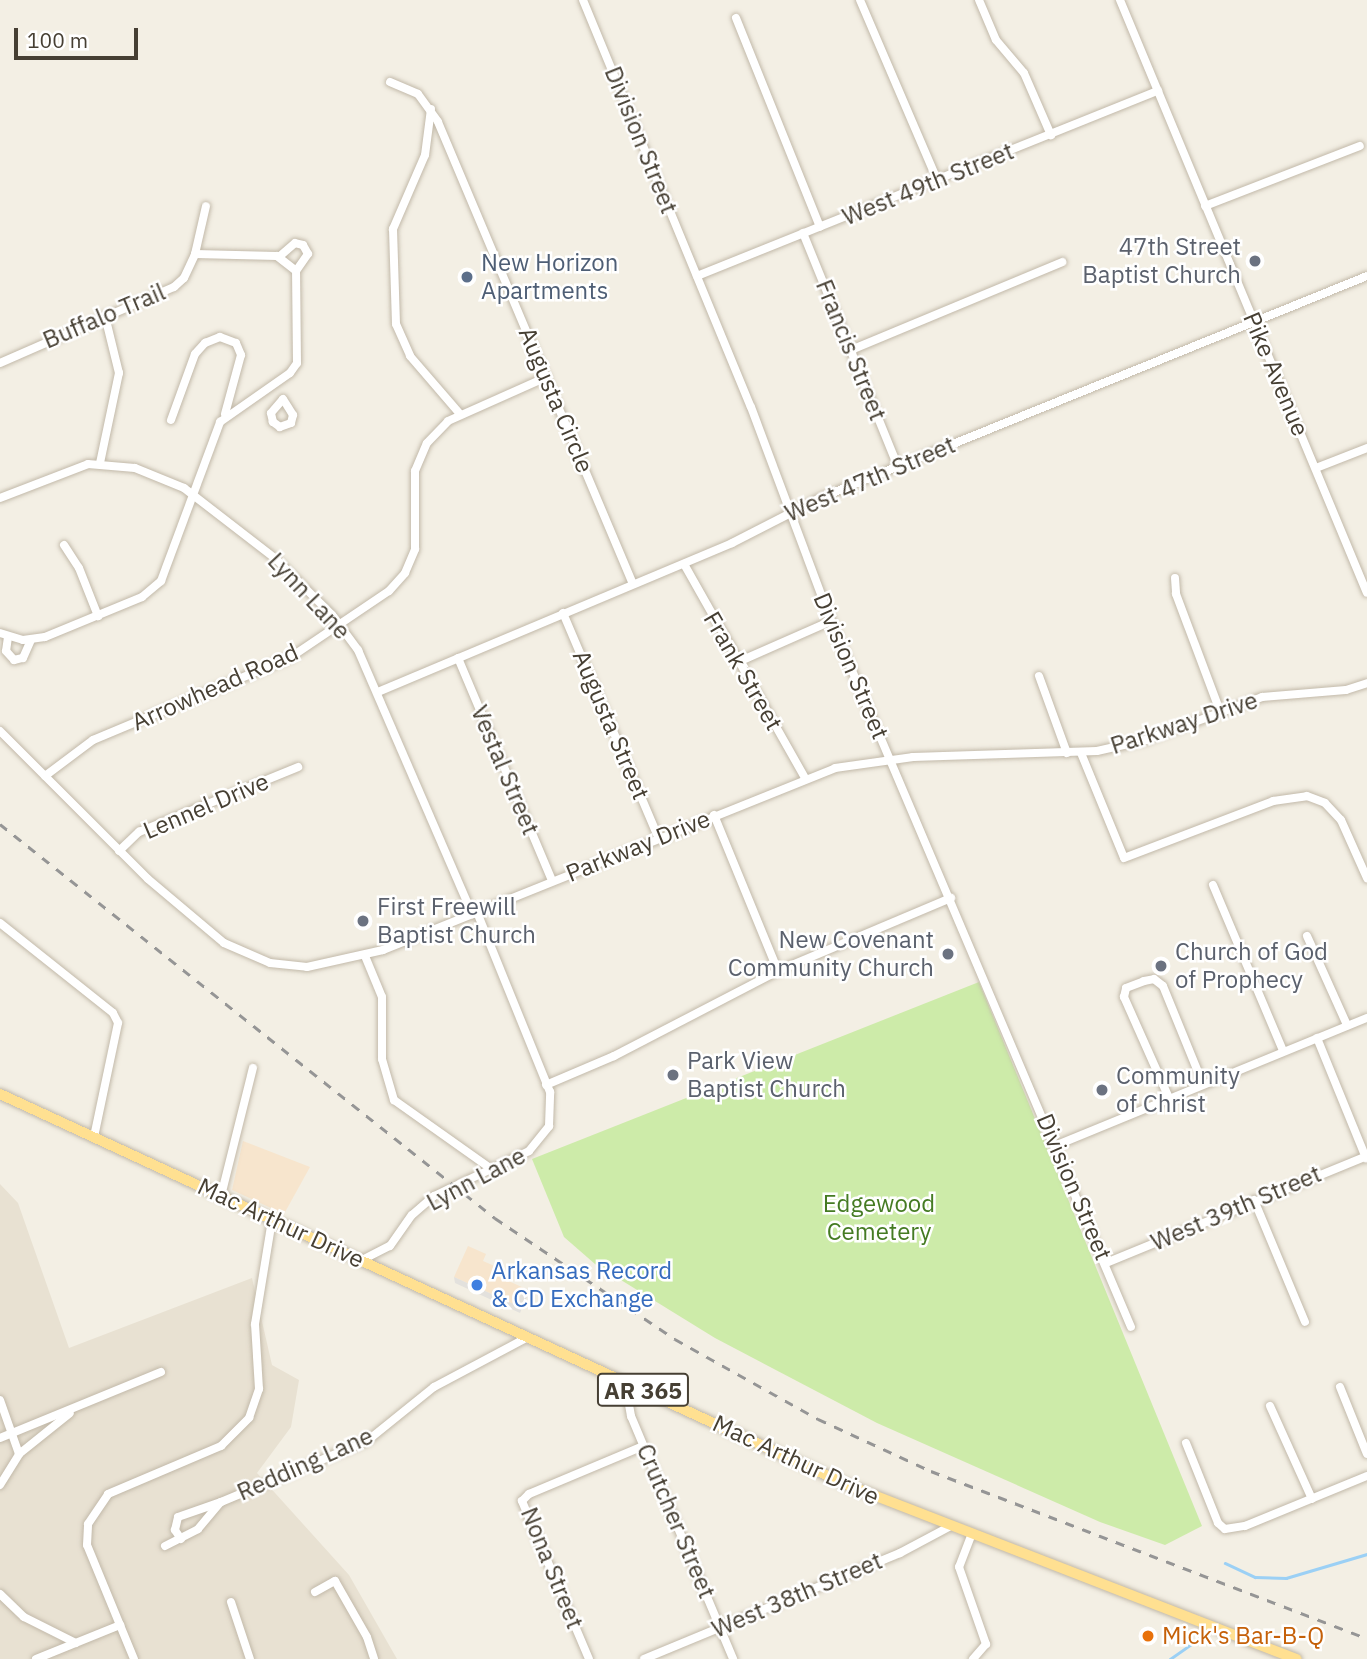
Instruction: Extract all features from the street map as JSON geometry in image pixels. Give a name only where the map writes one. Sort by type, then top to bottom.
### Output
[{"type":"main road","name":"Mac Arthur Drive","points":[[0,1094],[625,1382],[949,1527],[1297,1659]]},
{"type":"street","name":"Division Street","points":[[583,0],[697,276],[831,621],[1131,1326]]},
{"type":"street","points":[[860,0],[937,180]]},
{"type":"street","points":[[979,0],[996,40],[1024,73],[1051,135]]},
{"type":"street","name":"Pike Avenue","points":[[1120,0],[1367,591]]},
{"type":"street","points":[[736,18],[820,227]]},
{"type":"street","name":"Augusta Circle","points":[[390,82],[410,88],[431,109],[633,584]]},
{"type":"street","name":"West 49th Street","points":[[697,276],[1158,91]]},
{"type":"street","points":[[431,109],[425,155],[393,229],[396,324],[410,356],[460,414]]},
{"type":"street","points":[[1205,206],[1360,146]]},
{"type":"street","name":"Buffalo Trail","points":[[0,363],[174,287],[184,278],[195,254],[206,206]]},
{"type":"street","name":"Francis Street","points":[[803,233],[898,467]]},
{"type":"street","points":[[224,417],[275,384],[294,368],[299,355],[296,271],[307,256],[303,245],[293,244],[279,257]]},
{"type":"street","points":[[195,254],[279,257],[296,271]]},
{"type":"street","points":[[851,350],[1062,262]]},
{"type":"street","name":"West 47th Street","points":[[378,692],[684,564],[788,513],[1367,276]]},
{"type":"street","points":[[100,463],[120,373],[105,316]]},
{"type":"street","points":[[30,640],[23,657],[14,660],[6,651],[4,635],[30,640],[142,597],[161,581],[224,417],[241,355],[236,343],[220,337],[195,354],[171,420]]},
{"type":"street","name":"Arrowhead Road","points":[[45,776],[93,740],[271,667],[340,625],[388,591],[405,573],[417,536],[415,483],[420,456],[435,432],[460,414],[547,377]]},
{"type":"street","points":[[275,384],[283,399]]},
{"type":"street","points":[[1316,468],[1367,448]]},
{"type":"street","name":"Lynn Lane","points":[[0,498],[75,467],[100,463],[135,468],[194,495],[277,560],[340,625],[378,692],[546,1084],[552,1109],[544,1137],[528,1152],[490,1168],[420,1207],[378,1267]]},
{"type":"street","points":[[64,545],[79,568],[98,616]]},
{"type":"street","name":"Frank Street","points":[[684,564],[805,778]]},
{"type":"street","points":[[1175,578],[1176,594],[1220,711]]},
{"type":"street","name":"Augusta Street","points":[[563,613],[659,837]]},
{"type":"street","points":[[738,662],[831,621]]},
{"type":"street","name":"Vestal Street","points":[[458,658],[552,881]]},
{"type":"street","points":[[1039,676],[1067,753]]},
{"type":"street","name":"Parkway Drive","points":[[0,731],[119,851],[208,931],[251,957],[307,967],[365,956],[805,778],[855,763],[891,758],[1081,753],[1146,740],[1220,711],[1282,693],[1366,683]]},
{"type":"street","points":[[1081,753],[1124,858],[1273,801],[1314,798],[1341,820],[1367,878]]},
{"type":"street","name":"Lennel Drive","points":[[119,851],[139,832],[298,767]]},
{"type":"street","points":[[713,815],[778,971]]},
{"type":"street","points":[[1213,885],[1283,1051]]},
{"type":"street","points":[[546,1084],[614,1056],[778,971],[951,898]]},
{"type":"street","points":[[0,923],[113,1013],[118,1023],[94,1137]]},
{"type":"street","points":[[1307,936],[1347,1025]]},
{"type":"street","points":[[365,956],[382,997],[382,1059],[394,1100],[490,1168]]},
{"type":"street","points":[[1168,1098],[1124,997],[1126,988],[1154,979],[1163,986],[1203,1084]]},
{"type":"street","points":[[1056,1145],[1367,1018]]},
{"type":"street","points":[[1317,1038],[1366,1158]]},
{"type":"street","points":[[221,1195],[253,1068]]},
{"type":"street","name":"West 39th Street","points":[[1106,1263],[1254,1200],[1366,1158]]},
{"type":"street","points":[[1254,1200],[1305,1322]]},
{"type":"street","points":[[134,1659],[87,1545],[91,1514],[115,1490],[214,1449],[249,1418],[259,1388],[255,1324],[272,1220]]},
{"type":"street","name":"Lynn Lane","points":[[362,1260],[390,1247]]},
{"type":"street","name":"Redding Lane","points":[[181,1539],[175,1530],[178,1517],[221,1502],[367,1441],[434,1387],[528,1337]]},
{"type":"street","points":[[0,1438],[161,1372]]},
{"type":"street","name":"Crutcher Street","points":[[625,1382],[628,1407],[643,1446],[733,1659]]},
{"type":"street","points":[[1340,1387],[1367,1454]]},
{"type":"street","points":[[0,1400],[19,1454]]},
{"type":"street","points":[[0,1485],[19,1454],[80,1405]]},
{"type":"street","points":[[1270,1406],[1312,1499]]},
{"type":"street","points":[[1186,1443],[1222,1528],[1245,1526],[1367,1476]]},
{"type":"street","name":"Nona Street","points":[[589,1659],[522,1501],[529,1494],[643,1446]]},
{"type":"street","name":"Redding Lane","points":[[165,1546],[206,1522],[221,1502]]},
{"type":"street","name":"West 38th Street","points":[[643,1659],[903,1551],[949,1527]]},
{"type":"street","points":[[971,1536],[959,1567],[983,1634],[984,1651],[973,1659]]},
{"type":"street","points":[[315,1592],[335,1581],[367,1637],[374,1659]]},
{"type":"street","points":[[0,1594],[24,1617],[76,1643]]},
{"type":"street","points":[[231,1602],[250,1659]]},
{"type":"street","points":[[36,1659],[120,1625]]},
{"type":"shaded area","points":[[243,1141],[310,1167],[284,1214],[232,1190]]},
{"type":"shaded area","points":[[0,1184],[18,1203],[69,1348],[252,1278],[272,1365],[299,1380],[291,1427],[257,1473],[349,1575],[397,1659],[0,1659]]},
{"type":"shaded area","points":[[468,1246],[486,1254],[483,1261],[506,1271],[504,1279],[524,1288],[516,1305],[454,1277]]},
{"type":"shaded area","points":[[454,1277],[516,1305],[524,1288],[530,1290],[520,1313],[455,1283]]},
{"type":"green space","name":"Edgewood Cemetery","points":[[979,982],[1202,1526],[1165,1545],[1100,1522],[877,1423],[715,1338],[595,1264],[564,1237],[532,1159]]},
{"type":"waterway","points":[[1225,1563],[1255,1577],[1286,1578],[1367,1554]]},
{"type":"waterway","points":[[1170,1659],[1193,1643]]},
{"type":"railway","points":[[0,824],[495,1218],[675,1339],[818,1419],[931,1471],[1367,1638]]},
{"type":"place","name":"47th Street Baptist Church","points":[[1255,261]]},
{"type":"place","name":"New Horizon Apartments","points":[[467,277]]},
{"type":"place","name":"First Freewill Baptist Church","points":[[363,921]]},
{"type":"place","name":"New Covenant Community Church","points":[[948,954]]},
{"type":"place","name":"Church of God of Prophecy","points":[[1161,966]]},
{"type":"place","name":"Park View Baptist Church","points":[[673,1075]]},
{"type":"place","name":"Community of Christ","points":[[1102,1090]]},
{"type":"place","name":"Arkansas Record & CD Exchange","points":[[477,1285]]},
{"type":"place","name":"Mick's Bar-B-Q","points":[[1148,1636]]}]
